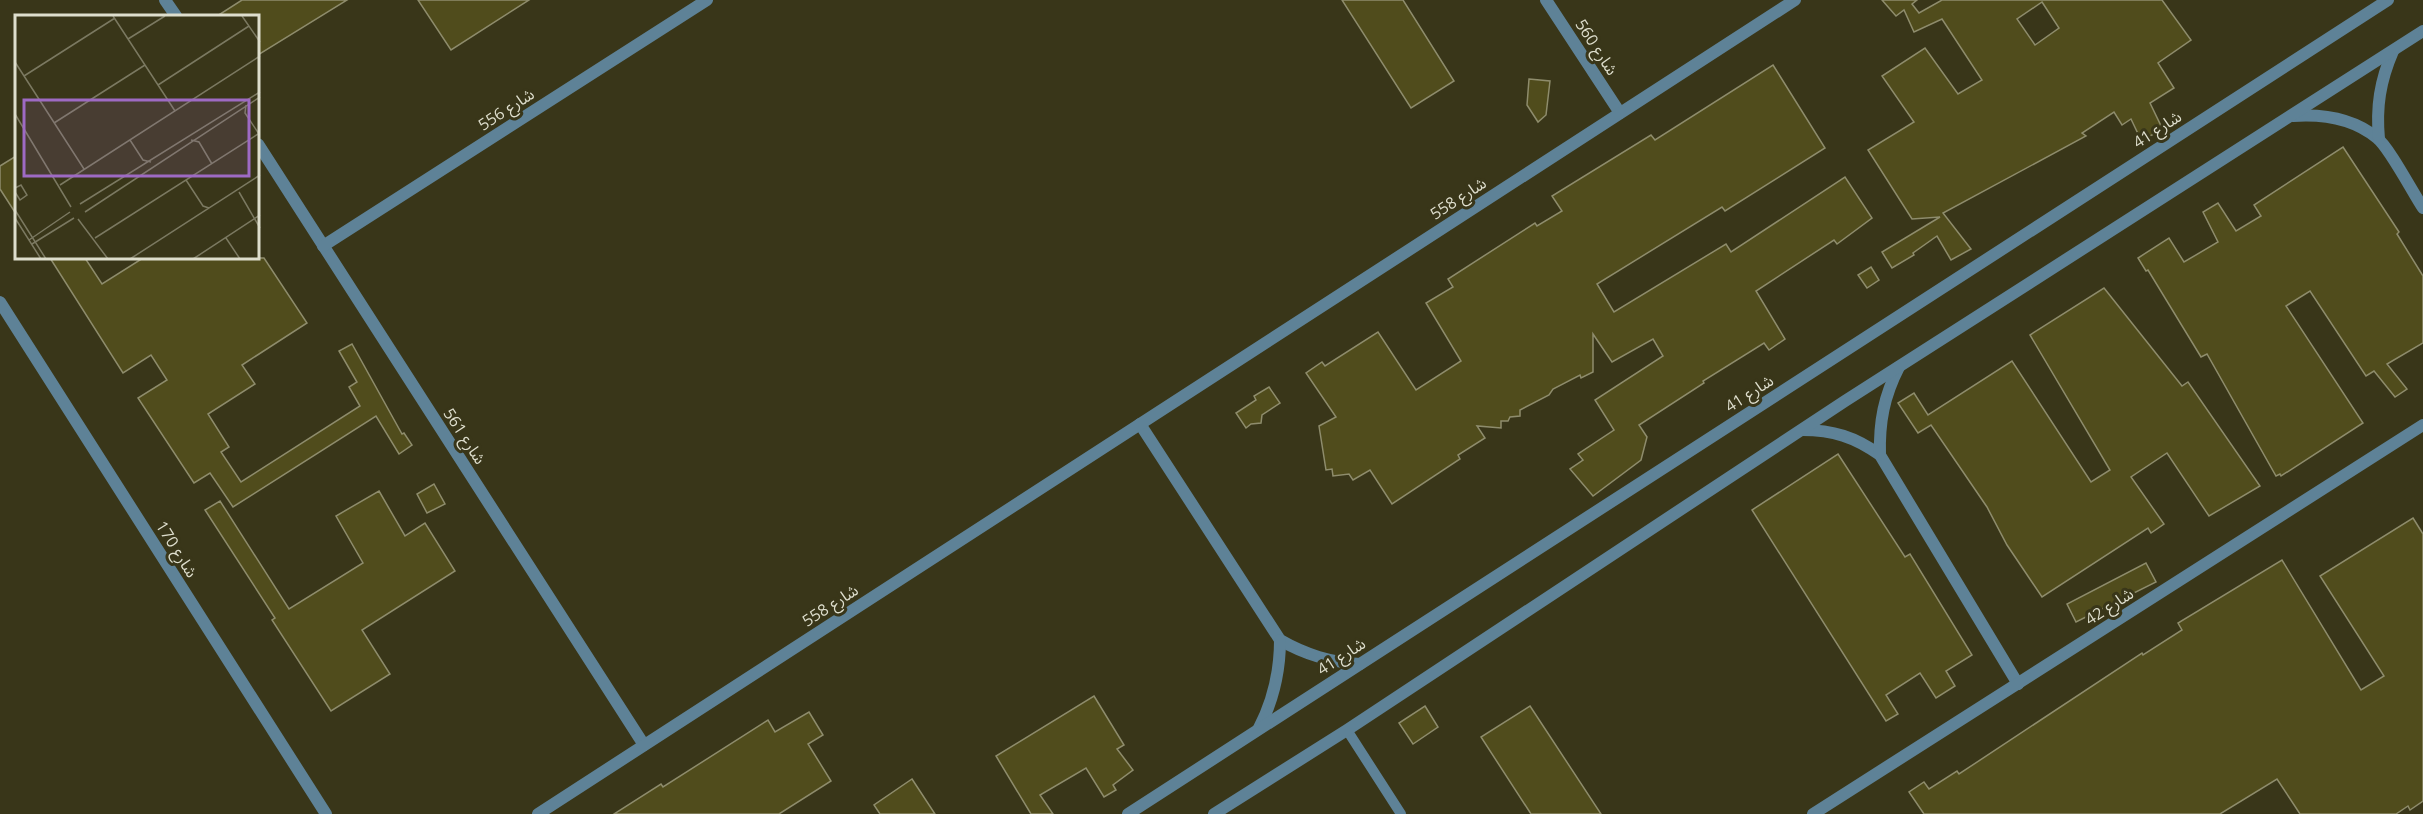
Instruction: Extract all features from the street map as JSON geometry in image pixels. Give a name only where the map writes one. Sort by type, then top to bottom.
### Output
[{"type":"street","points":[[165,0],[175,15]]},
{"type":"street","name":"شارع 556","points":[[323,246],[707,0]]},
{"type":"street","name":"شارع 560","points":[[1546,0],[1620,113]]},
{"type":"street","name":"شارع 558","points":[[538,814],[1795,0]]},
{"type":"street","name":"شارع 41","points":[[1128,814],[2388,0]]},
{"type":"street","points":[[1214,814],[1347,730],[1800,430],[2423,31]]},
{"type":"street","points":[[2379,139],[2377,116],[2379,94],[2392,51]]},
{"type":"street","points":[[2289,117],[2312,115],[2336,118],[2359,126],[2379,139],[2423,208]]},
{"type":"street","name":"شارع 561","points":[[260,147],[644,745]]},
{"type":"street","name":"شارع 170","points":[[0,302],[326,814]]},
{"type":"street","points":[[1880,455],[1879,431],[1882,409],[1899,366]]},
{"type":"street","points":[[1140,424],[1280,640],[1299,651],[1318,658],[1339,663],[1360,664]]},
{"type":"street","name":"شارع 42","points":[[1813,814],[2423,425]]},
{"type":"street","points":[[1800,430],[1822,430],[1843,434],[1863,442],[1880,455],[2018,684]]},
{"type":"street","points":[[1258,730],[1269,709],[1276,686],[1280,663],[1280,640]]},
{"type":"lane","points":[[1347,730],[1401,814]]},
{"type":"building","points":[[242,0],[347,0],[260,54],[260,15],[219,15]]},
{"type":"building","points":[[418,0],[529,0],[451,50]]},
{"type":"building","points":[[1342,0],[1403,0],[1454,81],[1411,108]]},
{"type":"building","points":[[1882,0],[1917,0],[1912,4],[1919,13],[1942,0],[2162,0],[2191,40],[2158,63],[2174,88],[2150,103],[2163,130],[2141,140],[2131,119],[2122,125],[2114,112],[2082,133],[2086,136],[1943,213],[1971,249],[1951,260],[1937,236],[1913,253],[1914,255],[1892,268],[1882,252],[1940,217],[1912,219],[1868,150],[1914,122],[1882,76],[1925,48],[1958,94],[1982,80],[1942,19],[1914,32],[1904,10],[1896,16]],"holes":[[[2042,2],[2059,28],[2035,45],[2017,19]]]},
{"type":"building","points":[[1773,65],[1825,148],[1725,211],[1722,207],[1597,284],[1614,312],[1726,244],[1731,252],[1845,177],[1872,218],[1837,244],[1834,240],[1756,291],[1785,339],[1769,350],[1764,343],[1639,425],[1647,437],[1641,460],[1593,496],[1570,469],[1583,460],[1578,454],[1614,430],[1595,400],[1663,356],[1653,339],[1612,362],[1593,334],[1593,372],[1581,378],[1580,375],[1553,389],[1549,395],[1520,410],[1520,416],[1501,421],[1501,428],[1477,426],[1485,438],[1458,455],[1460,459],[1392,504],[1370,470],[1353,480],[1349,474],[1333,476],[1332,469],[1326,470],[1319,426],[1336,417],[1306,373],[1322,362],[1325,366],[1378,332],[1416,390],[1461,361],[1426,303],[1453,287],[1448,279],[1535,223],[1537,226],[1562,211],[1552,196],[1651,135],[1655,140]]},
{"type":"building","points":[[1529,79],[1550,81],[1546,115],[1538,122],[1527,105]]},
{"type":"building","points":[[2343,147],[2399,232],[2397,234],[2423,276],[2423,343],[2387,364],[2407,389],[2395,397],[2374,371],[2366,376],[2310,291],[2286,306],[2363,423],[2281,476],[2280,474],[2276,476],[2207,354],[2201,357],[2148,270],[2146,271],[2138,258],[2169,238],[2184,262],[2218,242],[2203,212],[2218,203],[2236,231],[2261,216],[2254,205]]},
{"type":"building","points":[[15,157],[15,212],[0,189],[0,166]]},
{"type":"building","points":[[264,258],[307,323],[242,365],[255,384],[208,414],[229,447],[221,452],[241,482],[360,406],[349,387],[357,382],[339,351],[352,344],[402,434],[404,433],[412,445],[399,454],[376,416],[233,507],[210,473],[194,483],[138,398],[167,380],[151,355],[123,373],[51,260],[86,260],[102,284],[140,260],[260,260]]},
{"type":"building","points":[[1871,267],[1879,280],[1867,288],[1858,275]]},
{"type":"building","points":[[2104,288],[2182,386],[2188,382],[2260,486],[2209,516],[2167,453],[2131,477],[2164,524],[2151,533],[2148,528],[2042,597],[2007,545],[1987,507],[1931,425],[1918,433],[1898,403],[1914,393],[1928,415],[2012,361],[2091,482],[2110,470],[2030,335]]},
{"type":"building","points":[[1269,387],[1280,403],[1262,415],[1261,423],[1251,424],[1246,428],[1236,413],[1256,400],[1254,396]]},
{"type":"building","points":[[1838,454],[1905,557],[1910,554],[1972,655],[1946,671],[1955,686],[1936,698],[1920,673],[1886,695],[1898,714],[1886,721],[1752,510]]},
{"type":"building","points":[[434,484],[445,504],[427,513],[417,494]]},
{"type":"building","points":[[379,491],[405,536],[425,523],[455,571],[362,630],[390,674],[331,711],[272,620],[275,618],[205,510],[220,501],[289,609],[363,563],[336,516]]},
{"type":"building","points":[[2413,518],[2423,534],[2423,801],[2410,810],[2408,806],[2396,814],[2300,814],[2277,779],[2220,814],[1924,814],[1909,792],[1924,782],[1929,789],[1957,771],[1959,774],[2142,653],[2143,655],[2182,630],[2178,623],[2282,560],[2361,690],[2384,676],[2320,576]]},
{"type":"building","points":[[2146,563],[2156,582],[2076,622],[2067,604]]},
{"type":"building","points":[[1094,696],[1124,745],[1117,749],[1133,770],[1113,785],[1116,790],[1104,797],[1086,768],[1040,795],[1053,814],[1031,814],[996,756]]},
{"type":"building","points":[[1425,706],[1438,727],[1413,744],[1399,723]]},
{"type":"building","points":[[1530,706],[1601,814],[1531,814],[1481,737]]},
{"type":"building","points":[[809,712],[823,735],[808,744],[831,781],[779,814],[614,814],[661,784],[663,787],[768,720],[775,732]]},
{"type":"building","points":[[912,779],[935,814],[880,814],[874,805]]}]
